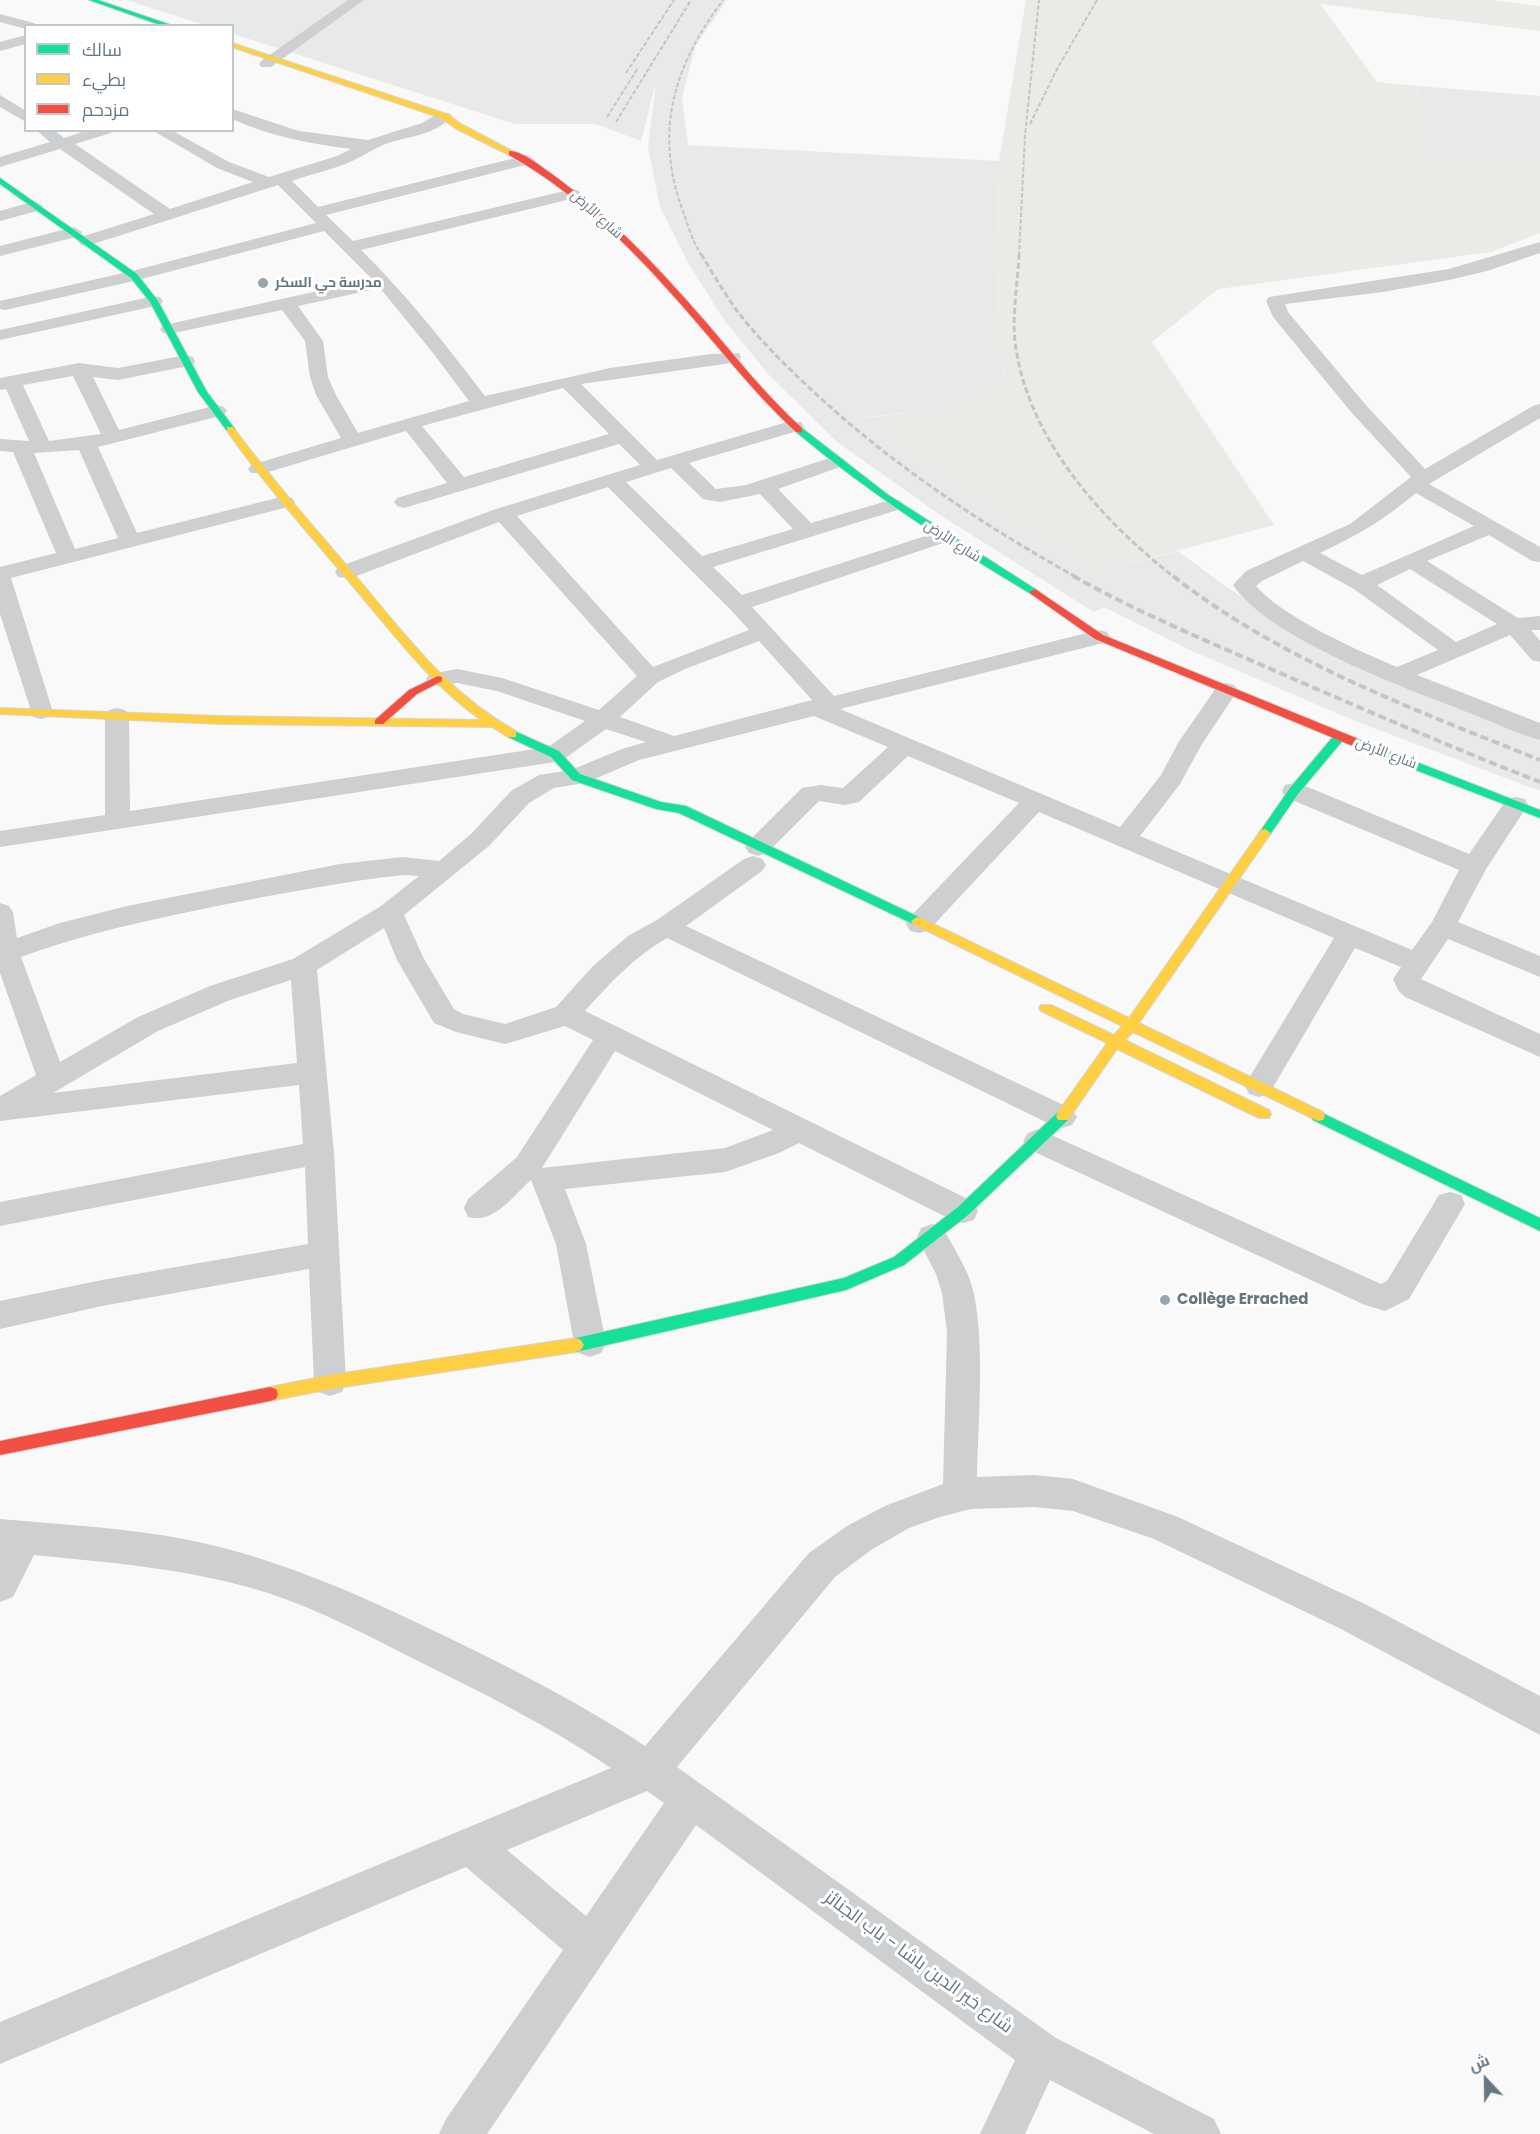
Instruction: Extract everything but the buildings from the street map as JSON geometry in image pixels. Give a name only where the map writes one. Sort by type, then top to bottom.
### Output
[{"type":"street","points":[[73,0],[146,24]]},
{"type":"street","points":[[92,0],[165,24]]},
{"type":"street","points":[[265,59],[346,0]]},
{"type":"street","points":[[265,59],[357,0]]},
{"type":"street","points":[[0,18],[24,25]]},
{"type":"street","points":[[2,45],[24,40]]},
{"type":"street","name":"شارع الأرض","points":[[234,46],[265,59],[458,126],[527,160],[573,194],[617,234],[680,297],[794,426],[836,462],[942,537],[1056,604],[1099,637],[1340,736],[1528,809]]},
{"type":"street","name":"شارع الأرض","points":[[234,52],[265,59]]},
{"type":"street","points":[[0,99],[17,92]]},
{"type":"street","points":[[0,99],[24,117]]},
{"type":"street","points":[[234,114],[270,129],[321,141],[377,143]]},
{"type":"street","points":[[0,251],[81,237],[167,215],[343,159],[377,143],[401,136],[429,116]]},
{"type":"street","points":[[46,132],[167,215]]},
{"type":"street","points":[[0,162],[100,132]]},
{"type":"street","points":[[163,132],[215,161],[275,181],[322,219],[384,282],[481,404]]},
{"type":"street","points":[[21,330],[3,301],[134,276],[527,160]]},
{"type":"street","points":[[4,187],[81,237],[134,276],[154,301],[186,361],[258,470],[438,679],[492,724],[555,754],[576,777],[660,806],[682,809],[754,860],[919,924],[1132,1024],[1540,1225]]},
{"type":"street","points":[[351,248],[573,194]]},
{"type":"street","points":[[0,216],[35,206]]},
{"type":"street","points":[[1540,247],[1524,255],[1462,271],[1381,286],[1288,298],[1275,302],[1279,313],[1419,481],[1447,501],[1540,556]]},
{"type":"street","points":[[169,328],[384,282]]},
{"type":"street","points":[[0,335],[154,301]]},
{"type":"street","points":[[287,304],[314,341],[319,377],[326,395],[353,442]]},
{"type":"street","points":[[258,470],[481,404],[568,382],[623,371],[732,357]]},
{"type":"street","points":[[69,557],[32,448],[6,382],[79,369],[100,374],[118,374],[186,361]]},
{"type":"street","points":[[79,369],[112,436]]},
{"type":"street","points":[[568,382],[654,468]]},
{"type":"street","points":[[1540,410],[1419,481],[1377,515],[1305,554],[1254,576],[1244,585],[1247,590],[1294,625],[1343,651],[1540,732]]},
{"type":"street","points":[[0,445],[32,448],[86,442],[217,411]]},
{"type":"street","points":[[411,425],[460,485]]},
{"type":"street","points":[[346,572],[432,537],[503,513],[794,426]]},
{"type":"street","points":[[404,502],[624,436]]},
{"type":"street","points":[[86,442],[130,542]]},
{"type":"street","points":[[676,462],[710,495],[716,497],[740,493],[836,462]]},
{"type":"street","points":[[525,466],[554,497]]},
{"type":"street","points":[[613,480],[738,604],[820,705],[904,746],[1417,963]]},
{"type":"street","points":[[763,485],[808,532]]},
{"type":"street","points":[[41,712],[6,619],[0,576],[285,502]]},
{"type":"street","points":[[699,564],[894,505]]},
{"type":"street","points":[[503,513],[650,677]]},
{"type":"street","points":[[1362,584],[1411,560],[1489,527]]},
{"type":"street","points":[[738,604],[942,537]]},
{"type":"street","points":[[1305,554],[1362,584],[1453,650]]},
{"type":"street","points":[[1411,560],[1514,625],[1540,655]]},
{"type":"street","points":[[1398,675],[1514,625],[1540,623]]},
{"type":"street","points":[[0,839],[555,754],[602,720],[650,677],[677,664],[763,632]]},
{"type":"street","points":[[0,1110],[124,1037],[179,1010],[303,966],[390,912],[480,840],[520,797],[548,782],[576,777],[630,754],[1099,637]]},
{"type":"street","points":[[379,722],[421,685],[457,676],[502,685],[675,744]]},
{"type":"street","points":[[1125,839],[1171,778],[1190,743],[1226,690]]},
{"type":"street","points":[[0,711],[220,720],[492,724]]},
{"type":"street","points":[[117,716],[118,820]]},
{"type":"street","points":[[0,1448],[70,1431],[330,1382],[590,1343],[846,1284],[899,1261],[963,1210],[1062,1117],[1114,1043],[1132,1024],[1294,791],[1340,736]]},
{"type":"street","points":[[390,912],[411,960],[444,1016],[456,1022],[505,1034],[541,1024],[566,1014],[603,973],[637,943],[666,927],[754,860],[811,794],[819,792],[843,798],[850,796],[904,746]]},
{"type":"street","points":[[1294,791],[1474,866]]},
{"type":"street","points":[[919,924],[1035,801]]},
{"type":"street","points":[[660,806],[696,832]]},
{"type":"street","points":[[1528,809],[1474,866],[1443,926],[1407,979],[1415,990],[1540,1046]]},
{"type":"street","points":[[3,953],[60,932],[127,915],[330,875],[386,866],[417,866],[444,870]]},
{"type":"street","points":[[0,912],[3,953],[52,1079]]},
{"type":"street","points":[[1443,926],[1540,967]]},
{"type":"street","points":[[666,927],[1062,1117]]},
{"type":"street","points":[[1258,1086],[1350,934]]},
{"type":"street","points":[[303,966],[314,1072],[330,1382]]},
{"type":"street","points":[[1031,1000],[1114,1043],[1274,1118]]},
{"type":"street","points":[[566,1014],[963,1210]]},
{"type":"street","points":[[537,1172],[610,1036]]},
{"type":"street","points":[[0,1110],[314,1072]]},
{"type":"street","points":[[479,1208],[537,1172],[725,1160],[769,1145],[800,1129]]},
{"type":"street","points":[[1038,1141],[1365,1291],[1385,1298],[1398,1290],[1450,1204]]},
{"type":"street","points":[[0,1214],[319,1153]]},
{"type":"street","points":[[537,1172],[571,1244],[590,1343]]},
{"type":"street","points":[[932,1237],[951,1272],[958,1293],[963,1332],[960,1496]]},
{"type":"street","points":[[0,1315],[102,1293],[324,1254]]},
{"type":"street","points":[[0,2043],[649,1771],[822,1565],[859,1538],[897,1517],[971,1493],[1035,1491],[1073,1495],[1166,1528],[1352,1616],[1540,1716]]},
{"type":"street","points":[[0,1585],[12,1536]]},
{"type":"street","name":"شارع خير الدين باشا - باب الجنائز","points":[[12,1536],[167,1552],[199,1558],[276,1579],[382,1624],[510,1687],[580,1725],[691,1798],[1041,2053],[1199,2134]]},
{"type":"street","points":[[461,2134],[691,1798]]},
{"type":"street","points":[[471,1846],[590,1946]]},
{"type":"street","points":[[1002,2134],[1041,2053]]},
{"type":"shaded area","points":[[126,0],[727,0],[696,45],[682,98],[688,145],[999,161],[997,340],[1005,380],[930,410],[865,417],[1096,572],[1178,551],[1225,586],[1287,626],[1540,734],[1540,791],[1355,721],[1190,650],[1104,607],[1094,612],[943,517],[837,442],[769,375],[724,320],[687,261],[660,207],[648,147],[656,83],[641,141],[596,124],[515,124],[234,34],[234,24],[202,24]]},
{"type":"shaded area","points":[[1026,0],[1492,0],[1540,6],[1540,31],[1320,4],[1377,82],[1418,86],[1422,152],[1540,165],[1540,233],[1491,252],[1218,289],[1152,342],[1274,525],[1096,572],[905,452],[864,418],[930,410],[1005,379],[997,340],[999,161]]},
{"type":"shaded area","points":[[1418,86],[1540,96],[1540,165],[1422,152]]},
{"type":"railway","points":[[626,73],[674,0]]},
{"type":"railway","points":[[616,122],[691,0]]},
{"type":"railway","points":[[702,256],[696,246],[675,184],[670,156],[670,128],[673,102],[691,50],[723,0]]},
{"type":"railway","points":[[1019,256],[1025,135],[1039,0]]},
{"type":"railway","points":[[1030,124],[1057,69],[1097,0]]},
{"type":"railway","points":[[607,117],[638,68]]},
{"type":"railway","points":[[701,254],[731,302],[753,331],[816,394],[876,446],[973,515],[1076,577]]},
{"type":"railway","points":[[1019,254],[1015,341],[1022,376],[1034,410],[1071,474],[1095,503],[1120,530],[1174,577]]},
{"type":"railway","points":[[1073,576],[1155,618],[1211,643],[1540,782]]},
{"type":"railway","points":[[1173,576],[1258,633],[1304,658],[1397,702],[1540,760]]},
{"type":"traffic: fast","points":[[92,0],[165,24]]},
{"type":"traffic: fast","points":[[0,180],[134,276],[154,301],[203,392],[230,429]]},
{"type":"traffic: fast","points":[[799,430],[855,475],[913,516],[1035,592]]},
{"type":"traffic: fast","points":[[512,734],[555,754],[576,777],[660,806],[682,809],[917,921]]},
{"type":"traffic: fast","points":[[1265,833],[1294,791],[1340,736]]},
{"type":"traffic: fast","points":[[1352,741],[1540,814]]},
{"type":"traffic: fast","points":[[576,1345],[846,1284],[899,1261],[963,1211],[1063,1116]]},
{"type":"traffic: fast","points":[[1318,1116],[1540,1225]]},
{"type":"traffic: slow","points":[[234,46],[444,116],[458,126],[512,153]]},
{"type":"traffic: slow","points":[[230,429],[291,507],[426,666],[466,704],[512,734]]},
{"type":"traffic: slow","points":[[0,711],[220,720],[492,724]]},
{"type":"traffic: slow","points":[[1063,1116],[1114,1043],[1132,1024],[1265,833]]},
{"type":"traffic: slow","points":[[917,921],[1318,1116]]},
{"type":"traffic: slow","points":[[1046,1008],[1264,1114]]},
{"type":"traffic: slow","points":[[270,1394],[330,1382],[576,1345]]},
{"type":"traffic: jam","points":[[512,153],[539,168],[566,188],[620,235],[693,312],[765,397],[799,430]]},
{"type":"traffic: jam","points":[[1035,592],[1099,637],[1352,741]]},
{"type":"traffic: jam","points":[[379,722],[413,692],[438,679]]},
{"type":"traffic: jam","points":[[0,1448],[270,1394]]},
{"type":"place","name":"مدرسة حي السكر","points":[[263,283]]},
{"type":"place","name":"Collège Errached","points":[[1165,1300]]}]
